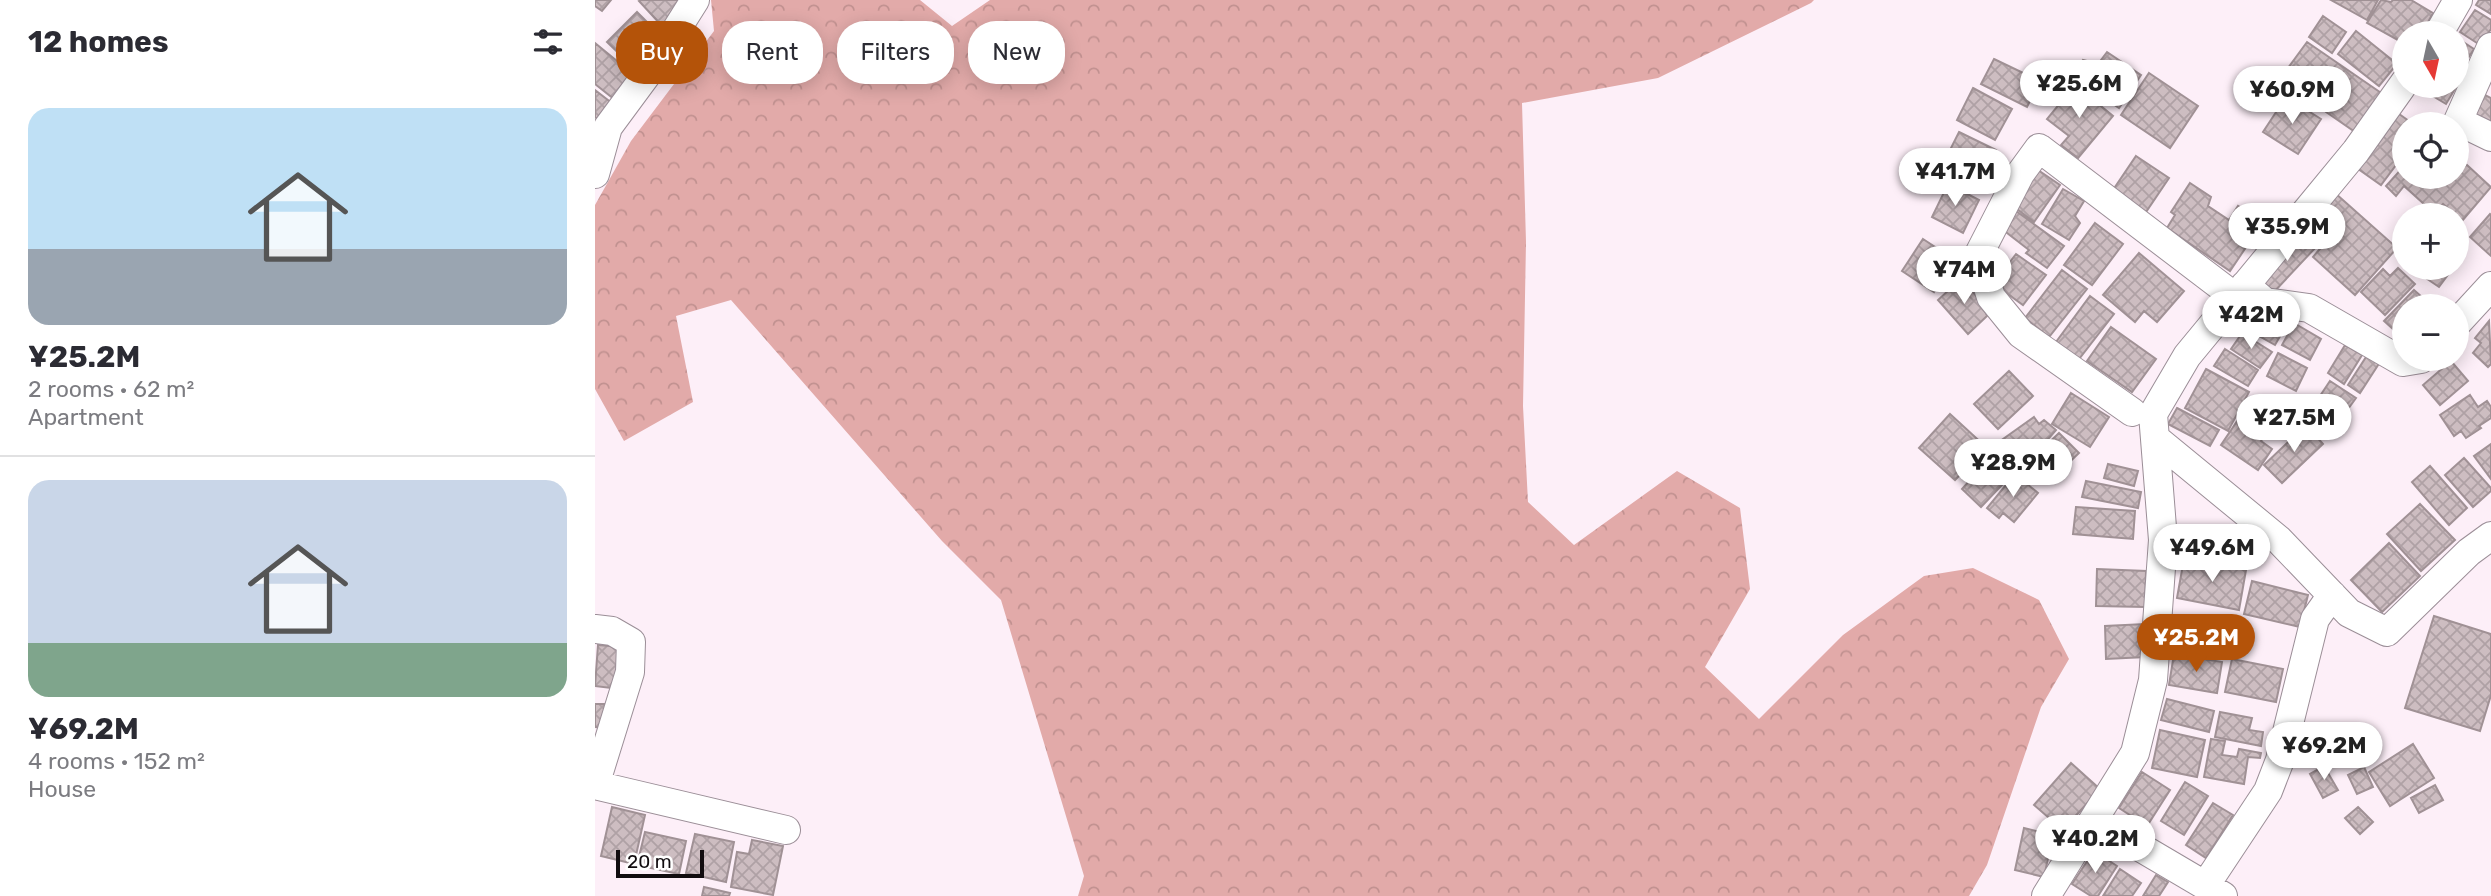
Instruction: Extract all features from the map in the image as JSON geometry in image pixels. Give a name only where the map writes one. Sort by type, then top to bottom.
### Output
[{"type":"street","points":[[595,174],[608,127],[656,62],[695,0]]},
{"type":"street","points":[[2446,21],[2458,0]]},
{"type":"street","points":[[2491,47],[2458,121],[2491,137]]},
{"type":"street","points":[[2046,896],[2135,753],[2153,680],[2163,540],[2153,414],[2187,356],[2356,151],[2394,98]]},
{"type":"street","points":[[2132,412],[2021,334],[1991,297],[1978,256],[2020,174],[2039,148],[2240,291],[2265,303],[2309,308],[2392,356]]},
{"type":"street","points":[[2469,310],[2491,286]]},
{"type":"street","points":[[2155,438],[2278,539],[2349,612],[2387,632],[2469,552],[2491,536]]},
{"type":"street","points":[[2094,820],[2214,891],[2268,791],[2280,760],[2315,619],[2332,595]]},
{"type":"street","points":[[595,629],[612,631],[631,642],[631,672],[596,777],[786,830]]},
{"type":"green space","points":[[711,0],[920,0],[946,21],[837,21],[837,84],[954,84],[954,25],[990,0],[1814,0],[1658,78],[1522,103],[1526,242],[1523,406],[1528,502],[1574,545],[1677,471],[1740,508],[1750,589],[1705,667],[1759,719],[1843,635],[1924,576],[1973,568],[2039,600],[2069,659],[2041,707],[1987,865],[1969,896],[1078,896],[1084,876],[1001,600],[942,541],[731,300],[676,316],[693,402],[624,441],[595,389],[595,205],[631,141],[674,84],[708,84],[708,39],[714,31]]},
{"type":"building","points":[[595,0],[611,0],[602,11],[595,6]]},
{"type":"building","points":[[680,0],[667,21],[657,21],[639,1]]},
{"type":"building","points":[[2331,0],[2378,0],[2367,20]]},
{"type":"building","points":[[2381,0],[2411,0],[2433,13],[2429,21],[2392,21],[2392,37],[2367,23]]},
{"type":"building","points":[[2479,0],[2491,0],[2491,14],[2476,5]]},
{"type":"building","points":[[2475,10],[2491,20],[2491,29],[2480,45],[2469,38],[2468,21]]},
{"type":"building","points":[[637,12],[646,21],[628,21]]},
{"type":"building","points":[[2323,16],[2346,32],[2332,53],[2309,37]]},
{"type":"building","points":[[2356,31],[2392,60],[2392,70],[2379,86],[2338,54]]},
{"type":"building","points":[[616,33],[616,51],[607,42]]},
{"type":"building","points":[[2307,42],[2387,97],[2361,136],[2326,112],[2328,108],[2318,101],[2314,103],[2280,79]]},
{"type":"building","points":[[595,43],[616,60],[616,84],[626,84],[614,99],[595,84]]},
{"type":"building","points":[[2107,52],[2141,75],[2119,108],[2073,76],[2083,60],[2098,64]]},
{"type":"building","points":[[1994,59],[2040,81],[2027,107],[1981,84]]},
{"type":"building","points":[[2149,73],[2198,106],[2170,148],[2121,115]]},
{"type":"building","points":[[2075,85],[2113,116],[2078,158],[2061,145],[2069,136],[2047,119]]},
{"type":"building","points":[[1973,88],[2012,109],[1995,140],[1957,120]]},
{"type":"building","points":[[595,90],[613,104],[600,121],[595,117]]},
{"type":"building","points":[[2479,92],[2491,98],[2491,124],[2469,113]]},
{"type":"building","points":[[2286,97],[2321,119],[2298,154],[2263,132]]},
{"type":"building","points":[[2436,98],[2450,98],[2446,104]]},
{"type":"building","points":[[2392,115],[2392,170],[2381,185],[2354,166]]},
{"type":"building","points":[[1959,132],[1996,150],[1979,182],[1943,164]]},
{"type":"building","points":[[2136,156],[2169,178],[2146,212],[2113,190]]},
{"type":"building","points":[[2469,167],[2491,187],[2469,213],[2469,203],[2423,203],[2407,189],[2469,189]]},
{"type":"building","points":[[2038,170],[2060,185],[2034,222],[2013,206]]},
{"type":"building","points":[[2392,179],[2392,189],[2402,189],[2396,196],[2386,186]]},
{"type":"building","points":[[2190,183],[2211,197],[2208,206],[2229,220],[2238,206],[2263,222],[2230,271],[2167,228],[2175,215],[2171,212]]},
{"type":"building","points":[[1948,184],[1979,200],[1963,233],[1932,217]]},
{"type":"building","points":[[2063,189],[2084,201],[2075,216],[2080,223],[2069,240],[2042,224]]},
{"type":"building","points":[[2335,193],[2392,244],[2392,254],[2355,295],[2313,257],[2324,244],[2305,227]]},
{"type":"building","points":[[2016,211],[2064,246],[2047,268],[2026,253],[2029,250],[2002,229]]},
{"type":"building","points":[[2491,215],[2491,256],[2470,237]]},
{"type":"building","points":[[2095,223],[2123,244],[2092,285],[2064,265]]},
{"type":"building","points":[[2302,232],[2317,246],[2272,294],[2257,280]]},
{"type":"building","points":[[1923,239],[1955,260],[1934,292],[1902,271]]},
{"type":"building","points":[[2139,253],[2184,291],[2157,322],[2144,311],[2135,322],[2103,295]]},
{"type":"building","points":[[2016,254],[2046,275],[2023,305],[2001,289],[2008,279],[2001,274]]},
{"type":"building","points":[[2383,269],[2390,276],[2392,274],[2392,280],[2411,280],[2415,284],[2405,294],[2392,294],[2392,308],[2385,315],[2361,292]]},
{"type":"building","points":[[2062,270],[2087,289],[2049,337],[2025,318]]},
{"type":"building","points":[[1961,279],[1981,301],[1987,316],[1968,334],[1938,300]]},
{"type":"building","points":[[2429,280],[2444,280],[2439,287]]},
{"type":"building","points":[[2090,296],[2114,314],[2079,359],[2056,342]]},
{"type":"building","points":[[2244,308],[2283,331],[2275,345],[2236,323]]},
{"type":"building","points":[[2392,313],[2392,328],[2384,321]]},
{"type":"building","points":[[2489,321],[2491,364],[2488,367],[2473,353],[2481,343],[2475,338]]},
{"type":"building","points":[[2294,323],[2321,339],[2310,360],[2282,345]]},
{"type":"building","points":[[2111,327],[2156,359],[2132,392],[2087,361]]},
{"type":"building","points":[[2242,333],[2272,352],[2260,368],[2231,349]]},
{"type":"building","points":[[2345,345],[2362,355],[2344,384],[2328,373]]},
{"type":"building","points":[[2225,349],[2258,370],[2248,386],[2214,366]]},
{"type":"building","points":[[2278,353],[2307,368],[2296,391],[2267,376]]},
{"type":"building","points":[[2368,354],[2380,362],[2360,393],[2348,385]]},
{"type":"building","points":[[2206,369],[2249,392],[2228,431],[2185,408]]},
{"type":"building","points":[[2009,371],[2033,396],[1998,429],[1974,404]]},
{"type":"building","points":[[2439,371],[2460,371],[2468,381],[2440,405],[2423,385]]},
{"type":"building","points":[[2330,381],[2356,398],[2343,416],[2318,399]]},
{"type":"building","points":[[2071,393],[2109,417],[2090,447],[2052,424]]},
{"type":"building","points":[[2470,395],[2478,407],[2487,401],[2491,407],[2491,418],[2466,438],[2461,431],[2454,436],[2440,415]]},
{"type":"building","points":[[2177,408],[2219,430],[2210,446],[2168,424]]},
{"type":"building","points":[[2246,408],[2272,425],[2261,441],[2272,449],[2258,470],[2221,445]]},
{"type":"building","points":[[1950,414],[1986,447],[1955,480],[1919,448]]},
{"type":"building","points":[[2034,417],[2039,424],[2044,420],[2056,430],[2042,446],[2036,441],[2023,456],[2003,439]]},
{"type":"building","points":[[2306,425],[2323,444],[2282,483],[2264,465]]},
{"type":"building","points":[[2059,433],[2079,453],[2059,472],[2050,463],[2041,472],[2030,461]]},
{"type":"building","points":[[2491,444],[2491,479],[2474,456]]},
{"type":"building","points":[[1992,456],[2007,470],[1998,480],[2002,485],[1981,507],[1962,489]]},
{"type":"building","points":[[2464,458],[2491,488],[2473,507],[2445,475]]},
{"type":"building","points":[[2108,464],[2138,471],[2134,486],[2104,478]]},
{"type":"building","points":[[2430,466],[2467,508],[2449,525],[2412,482]]},
{"type":"building","points":[[2015,474],[2038,493],[2014,522],[2003,513],[1999,518],[1987,508]]},
{"type":"building","points":[[2086,481],[2141,492],[2138,508],[2082,497]]},
{"type":"building","points":[[2420,504],[2455,540],[2421,571],[2387,534]]},
{"type":"building","points":[[2076,507],[2135,511],[2133,539],[2073,534]]},
{"type":"building","points":[[2389,543],[2420,576],[2382,612],[2351,580]]},
{"type":"building","points":[[2184,559],[2246,570],[2239,610],[2177,598]]},
{"type":"building","points":[[2097,569],[2146,571],[2145,607],[2096,606]]},
{"type":"building","points":[[2252,581],[2308,595],[2300,627],[2244,614]]},
{"type":"building","points":[[2182,616],[2235,628],[2229,655],[2175,643]]},
{"type":"building","points":[[2434,616],[2491,634],[2491,695],[2480,731],[2405,708]]},
{"type":"building","points":[[2145,624],[2146,657],[2106,659],[2105,626]]},
{"type":"building","points":[[598,645],[622,647],[619,689],[595,686]]},
{"type":"building","points":[[2174,654],[2222,662],[2217,693],[2169,685]]},
{"type":"building","points":[[2232,659],[2283,669],[2276,702],[2225,692]]},
{"type":"building","points":[[2167,699],[2214,711],[2209,732],[2161,720]]},
{"type":"building","points":[[595,704],[605,704],[603,728],[595,727]]},
{"type":"building","points":[[2220,712],[2252,718],[2249,730],[2263,732],[2261,746],[2215,737]]},
{"type":"building","points":[[2160,730],[2205,740],[2197,777],[2152,768]]},
{"type":"building","points":[[2211,739],[2225,741],[2222,755],[2237,757],[2239,749],[2261,753],[2260,758],[2248,757],[2244,784],[2204,777]]},
{"type":"building","points":[[2413,744],[2434,778],[2390,806],[2369,772]]},
{"type":"building","points":[[2071,763],[2100,789],[2063,830],[2034,805]]},
{"type":"building","points":[[2324,766],[2338,790],[2323,798],[2310,774]]},
{"type":"building","points":[[2364,767],[2373,787],[2357,794],[2348,775]]},
{"type":"building","points":[[2142,772],[2170,790],[2147,826],[2119,808]]},
{"type":"building","points":[[2185,782],[2208,796],[2184,835],[2161,821]]},
{"type":"building","points":[[2435,785],[2443,800],[2419,813],[2411,798]]},
{"type":"building","points":[[2213,803],[2233,815],[2206,858],[2186,845]]},
{"type":"building","points":[[612,807],[645,815],[634,864],[601,856]]},
{"type":"building","points":[[2358,807],[2373,822],[2360,834],[2345,818]]},
{"type":"building","points":[[2024,828],[2053,835],[2044,877],[2015,870]]},
{"type":"building","points":[[645,832],[686,841],[679,874],[637,865]]},
{"type":"building","points":[[695,834],[734,842],[726,882],[686,873]]},
{"type":"building","points":[[752,840],[783,846],[773,895],[731,887],[737,852],[749,854]]},
{"type":"building","points":[[2094,851],[2117,866],[2098,896],[2091,896],[2072,884]]},
{"type":"building","points":[[2120,869],[2141,883],[2132,896],[2103,896]]},
{"type":"building","points":[[2156,875],[2168,882],[2159,896],[2143,896]]},
{"type":"building","points":[[704,887],[730,893],[729,896],[702,896]]}]
